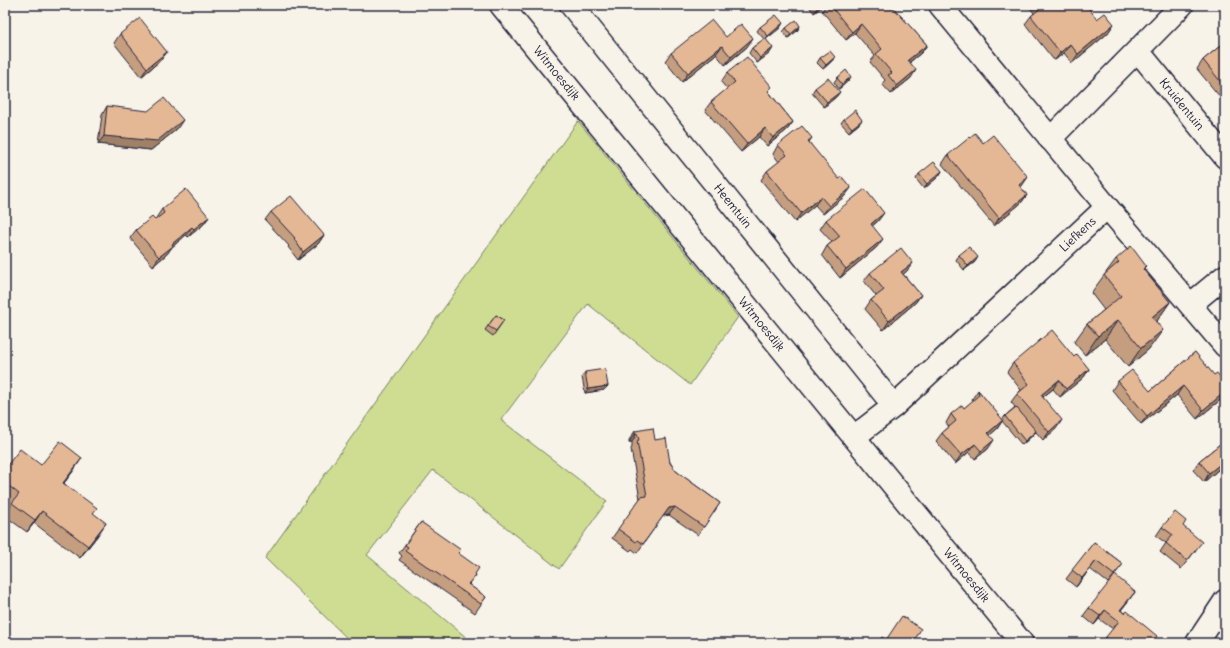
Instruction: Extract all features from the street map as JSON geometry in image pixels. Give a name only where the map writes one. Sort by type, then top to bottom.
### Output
[{"type":"street","name":"Witmoesdijk","points":[[501,5],[1022,643]]},
{"type":"street","name":"Heemtuin","points":[[571,5],[894,406]]},
{"type":"street","points":[[940,5],[1050,139],[1225,346]]},
{"type":"street","points":[[1050,139],[1182,5]]},
{"type":"street","name":"Kruidentuin","points":[[1138,51],[1225,157]]},
{"type":"street","name":"Liefkens","points":[[854,437],[894,406],[1107,206]]},
{"type":"street","points":[[1191,304],[1225,276]]},
{"type":"street","points":[[1197,643],[1225,601]]},
{"type":"green space","points":[[578,121],[738,317],[690,385],[588,304],[501,420],[607,501],[559,569],[433,470],[367,555],[473,643],[352,643],[265,558]]},
{"type":"building","points":[[830,5],[891,5],[927,45],[908,60],[916,70],[897,86],[888,75],[892,73],[876,54],[882,49],[861,24],[852,32]]},
{"type":"building","points":[[1040,5],[1086,5],[1097,19],[1105,13],[1114,24],[1078,54],[1070,44],[1061,52],[1031,16],[1042,7]]},
{"type":"building","points":[[776,15],[783,23],[768,36],[760,27]]},
{"type":"building","points":[[140,18],[167,52],[147,68],[120,34]]},
{"type":"building","points":[[712,20],[726,37],[741,24],[753,38],[731,57],[722,46],[688,73],[671,53]]},
{"type":"building","points":[[796,20],[800,26],[791,34],[786,28]]},
{"type":"building","points":[[765,38],[773,48],[760,58],[752,48]]},
{"type":"building","points":[[1225,42],[1225,87],[1203,60]]},
{"type":"building","points":[[830,51],[835,57],[826,65],[820,58]]},
{"type":"building","points":[[747,57],[772,87],[768,91],[793,122],[773,138],[765,128],[747,144],[711,102],[735,82],[727,73]]},
{"type":"building","points":[[846,70],[851,77],[842,84],[837,78]]},
{"type":"building","points":[[828,78],[840,92],[827,102],[815,88]]},
{"type":"building","points":[[164,98],[183,120],[157,141],[104,136],[107,106],[148,111]]},
{"type":"building","points":[[855,110],[862,120],[852,128],[844,119]]},
{"type":"building","points":[[802,126],[812,138],[808,141],[839,179],[842,177],[851,188],[829,206],[821,197],[801,213],[767,171],[787,155],[778,145]]},
{"type":"building","points":[[975,133],[983,143],[993,135],[1028,177],[1019,185],[1027,195],[999,218],[948,155]]},
{"type":"building","points":[[934,162],[942,171],[927,184],[919,174]]},
{"type":"building","points":[[186,189],[209,217],[194,229],[192,227],[172,244],[173,246],[159,257],[136,230],[152,217],[155,220],[164,213],[162,209]]},
{"type":"building","points":[[865,189],[884,213],[871,224],[883,239],[846,269],[827,246],[840,236],[826,220]]},
{"type":"building","points":[[291,196],[324,235],[303,252],[294,239],[295,238],[271,212]]},
{"type":"building","points":[[1131,246],[1146,266],[1143,269],[1170,302],[1152,317],[1163,330],[1141,348],[1118,320],[1098,336],[1087,324],[1121,296],[1104,275],[1119,262],[1116,259]]},
{"type":"building","points":[[969,247],[978,257],[968,266],[959,255]]},
{"type":"building","points":[[901,248],[913,263],[901,272],[921,295],[889,321],[871,300],[884,290],[870,273]]},
{"type":"building","points":[[496,315],[504,320],[496,331],[488,326]]},
{"type":"building","points":[[1052,330],[1074,357],[1077,354],[1089,369],[1066,389],[1059,380],[1041,395],[1062,420],[1049,432],[1017,394],[1029,384],[1013,363]]},
{"type":"building","points":[[1195,352],[1214,375],[1217,373],[1225,382],[1225,392],[1203,410],[1183,386],[1147,416],[1118,381],[1132,370],[1150,391]]},
{"type":"building","points":[[605,369],[608,386],[588,389],[585,372]]},
{"type":"building","points":[[978,390],[1003,420],[988,433],[994,440],[981,451],[975,444],[961,455],[942,433],[956,421],[951,414],[962,405],[964,408],[979,395]]},
{"type":"building","points":[[1016,407],[1036,431],[1025,441],[1005,416]]},
{"type":"building","points":[[653,428],[655,440],[666,438],[670,463],[676,471],[720,503],[704,527],[675,507],[669,508],[643,544],[637,540],[636,542],[618,529],[641,497],[647,496],[637,441],[639,440],[637,433],[635,434],[635,431]]},
{"type":"building","points":[[1225,440],[1225,462],[1224,461],[1209,473],[1199,461]]},
{"type":"building","points":[[60,441],[82,458],[63,483],[97,508],[93,513],[106,523],[88,546],[42,511],[35,520],[12,503],[19,494],[5,483],[5,468],[20,449],[41,465]]},
{"type":"building","points":[[1175,512],[1186,521],[1183,526],[1202,542],[1187,561],[1166,543],[1173,535],[1162,527]]},
{"type":"building","points":[[421,522],[461,550],[458,553],[479,568],[475,574],[476,575],[468,584],[486,597],[481,604],[405,551],[408,547],[405,545]]},
{"type":"building","points":[[1094,542],[1123,564],[1114,575],[1096,561],[1082,578],[1072,570]]},
{"type":"building","points":[[1115,575],[1135,592],[1120,610],[1125,613],[1127,611],[1157,636],[1152,643],[1101,643],[1119,621],[1105,610],[1100,616],[1089,608]]},
{"type":"building","points":[[902,616],[921,629],[914,641],[916,643],[878,643],[882,637],[886,640]]}]
